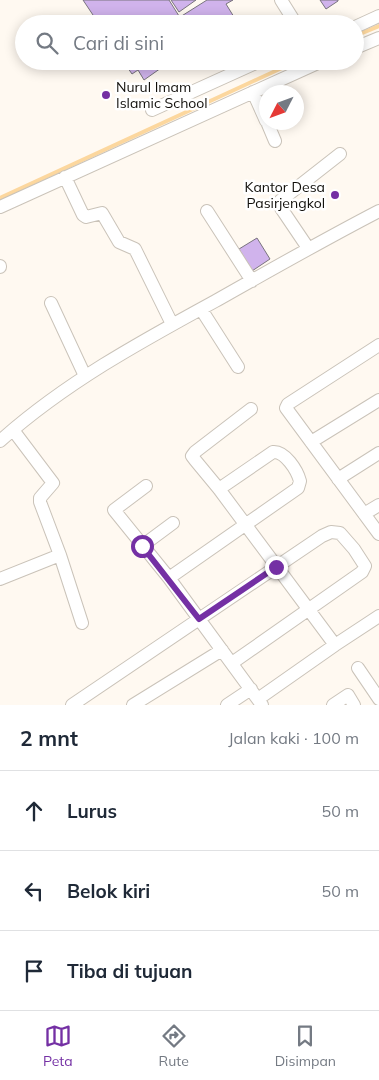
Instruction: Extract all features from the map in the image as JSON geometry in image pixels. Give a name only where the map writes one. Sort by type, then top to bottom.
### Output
[{"type":"street","points":[[280,0],[290,15]]},
{"type":"street","points":[[364,23],[379,16]]},
{"type":"street","points":[[364,44],[379,38]]},
{"type":"street","points":[[152,110],[240,70]]},
{"type":"street","points":[[0,207],[302,70]]},
{"type":"street","points":[[253,92],[259,105]]},
{"type":"street","points":[[271,130],[276,140]]},
{"type":"street","points":[[308,248],[281,208],[280,201],[340,154]]},
{"type":"street","points":[[65,177],[83,216],[86,217],[102,212],[119,242],[135,249],[172,324]]},
{"type":"street","points":[[207,211],[252,280]]},
{"type":"street","points":[[1,439],[46,402],[85,376],[172,324],[308,248],[379,211]]},
{"type":"street","points":[[51,303],[85,376]]},
{"type":"street","points":[[200,309],[238,367]]},
{"type":"street","points":[[379,345],[287,405],[288,410],[379,534]]},
{"type":"street","points":[[311,442],[379,400]]},
{"type":"street","points":[[252,409],[193,454],[195,460],[219,489],[335,645]]},
{"type":"street","points":[[13,430],[53,483],[40,498],[82,623]]},
{"type":"street","points":[[168,578],[246,526],[298,488],[300,478],[281,454],[273,452],[219,489]]},
{"type":"street","points":[[338,479],[379,453]]},
{"type":"street","points":[[146,486],[114,510],[168,578],[257,698]]},
{"type":"street","points":[[364,514],[379,505]]},
{"type":"street","points":[[142,546],[173,523]]},
{"type":"street","points":[[77,704],[276,567],[331,532],[340,533],[365,566],[362,572],[232,663]]},
{"type":"street","points":[[0,579],[60,555]]},
{"type":"street","points":[[227,705],[257,698],[379,616]]},
{"type":"street","points":[[133,705],[222,650]]},
{"type":"street","points":[[358,668],[379,699]]},
{"type":"street","points":[[333,705],[348,695],[354,705]]},
{"type":"building","points":[[83,0],[169,0],[178,15],[93,15]]},
{"type":"building","points":[[171,0],[196,0],[179,12]]},
{"type":"building","points":[[207,0],[233,0],[226,4],[233,15],[183,15]]},
{"type":"building","points":[[320,0],[338,0],[338,1],[326,9]]},
{"type":"building","points":[[129,70],[138,70],[132,74]]},
{"type":"building","points":[[138,70],[158,70],[144,80]]},
{"type":"building","points":[[257,238],[270,259],[252,271],[239,249]]},
{"type":"waterway","points":[[364,32],[379,26]]},
{"type":"waterway","points":[[0,198],[277,70]]},
{"type":"place","name":"Nurul Imam Islamic School","points":[[106,95]]},
{"type":"place","name":"Kantor Desa Pasirjengkol","points":[[335,195]]},
{"type":"route","points":[[142,546],[199,619],[276,567]]}]
